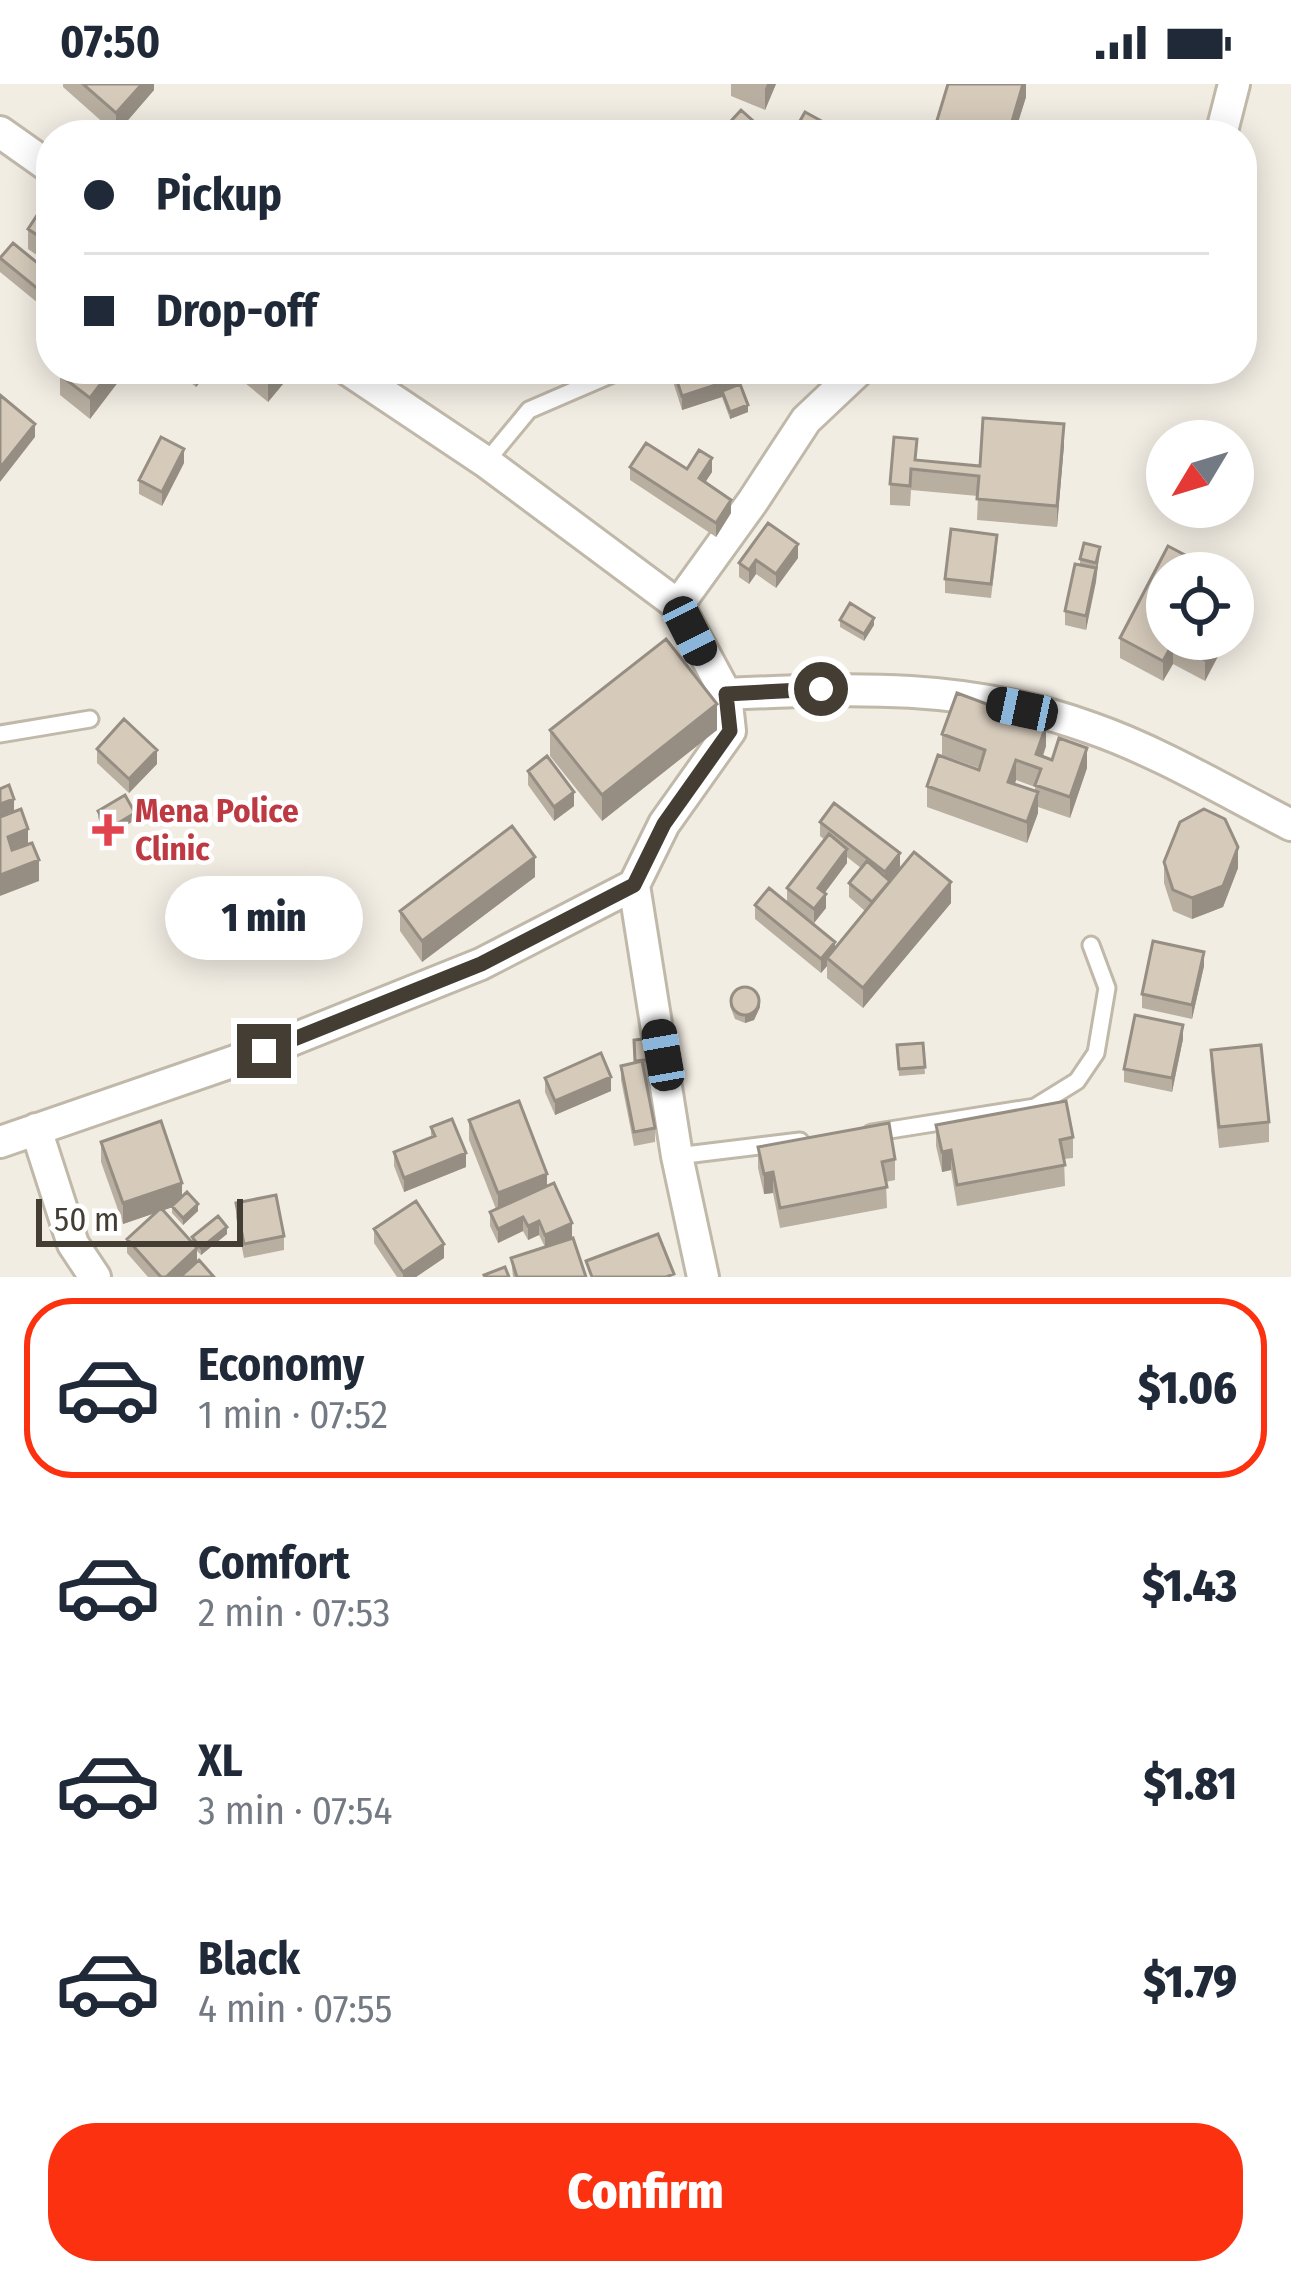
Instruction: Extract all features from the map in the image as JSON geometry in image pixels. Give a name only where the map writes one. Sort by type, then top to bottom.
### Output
[{"type":"street","points":[[1225,120],[1234,84]]},
{"type":"street","points":[[0,132],[36,157]]},
{"type":"street","points":[[369,384],[486,462],[678,605],[726,694],[730,731],[664,824],[634,885],[677,1156],[703,1277]]},
{"type":"street","points":[[678,605],[806,420],[844,384]]},
{"type":"street","points":[[726,694],[868,687],[947,693],[1022,709],[1091,728],[1291,825]]},
{"type":"street","points":[[0,1142],[264,1051],[481,964],[634,885]]},
{"type":"street","points":[[36,1129],[73,1244],[95,1277]]},
{"type":"lane","points":[[486,462],[530,410],[590,384]]},
{"type":"lane","points":[[0,734],[90,719]]},
{"type":"lane","points":[[854,1135],[1035,1107],[1076,1082],[1096,1053],[1107,988],[1091,946]]},
{"type":"lane","points":[[677,1156],[811,1140]]},
{"type":"building","points":[[83,84],[142,84],[116,113]]},
{"type":"building","points":[[948,84],[1023,84],[1012,120],[937,120]]},
{"type":"building","points":[[741,110],[752,120],[732,120]]},
{"type":"building","points":[[13,243],[36,262],[36,287],[0,258]]},
{"type":"building","points":[[72,384],[101,384],[90,398]]},
{"type":"building","points":[[678,384],[719,384],[682,396]]},
{"type":"building","points":[[740,384],[748,405],[730,412],[722,391]]},
{"type":"building","points":[[0,395],[35,424],[0,468]]},
{"type":"building","points":[[983,418],[1064,424],[1057,506],[977,499],[979,476],[911,469],[910,486],[890,484],[894,437],[917,439],[915,460],[980,466]]},
{"type":"building","points":[[161,437],[184,449],[162,492],[139,480]]},
{"type":"building","points":[[646,443],[687,469],[699,450],[712,458],[699,478],[731,500],[716,523],[630,467]]},
{"type":"building","points":[[768,523],[798,544],[776,574],[756,560],[749,570],[739,563]]},
{"type":"building","points":[[951,529],[997,535],[991,584],[945,579]]},
{"type":"building","points":[[1084,543],[1100,547],[1096,563],[1080,559]]},
{"type":"building","points":[[1075,564],[1096,568],[1086,616],[1065,611]]},
{"type":"building","points":[[1146,588],[1146,652],[1120,638]]},
{"type":"building","points":[[850,603],[874,618],[864,634],[840,620]]},
{"type":"building","points":[[666,639],[717,704],[602,795],[550,730]]},
{"type":"building","points":[[957,693],[1046,726],[1036,754],[1052,760],[1059,738],[1087,748],[1070,797],[1035,785],[1041,769],[1016,760],[1008,782],[1038,792],[1027,822],[927,786],[938,755],[979,770],[985,750],[942,734]]},
{"type":"building","points":[[124,719],[157,750],[129,779],[97,749]]},
{"type":"building","points":[[547,756],[574,792],[554,807],[528,771]]},
{"type":"building","points":[[9,785],[14,799],[0,804],[0,789]]},
{"type":"building","points":[[125,795],[135,813],[108,829],[98,811]]},
{"type":"building","points":[[834,803],[900,853],[885,872],[820,822]]},
{"type":"building","points":[[21,809],[28,829],[8,837],[12,850],[32,843],[39,860],[0,875],[0,817]]},
{"type":"building","points":[[1204,809],[1225,819],[1238,847],[1223,886],[1192,898],[1173,890],[1164,862],[1180,822]]},
{"type":"building","points":[[512,826],[535,857],[422,941],[400,911]]},
{"type":"building","points":[[829,834],[847,849],[818,888],[826,894],[814,909],[787,888]]},
{"type":"building","points":[[914,852],[951,882],[863,988],[827,958]]},
{"type":"building","points":[[867,861],[890,881],[872,902],[849,883]]},
{"type":"building","points":[[769,888],[835,942],[821,959],[755,905]]},
{"type":"building","points":[[1153,941],[1204,952],[1192,1005],[1142,994]]},
{"type":"building","points":[[745,987],[755,991],[759,1001],[755,1011],[745,1015],[735,1011],[731,1001],[735,991]]},
{"type":"building","points":[[1135,1015],[1183,1025],[1172,1078],[1124,1069]]},
{"type":"building","points":[[652,1038],[654,1059],[635,1061],[634,1040]]},
{"type":"building","points":[[923,1043],[925,1067],[899,1069],[897,1045]]},
{"type":"building","points":[[1261,1045],[1269,1122],[1219,1127],[1211,1050]]},
{"type":"building","points":[[601,1053],[611,1077],[555,1101],[545,1078]]},
{"type":"building","points":[[642,1061],[655,1128],[634,1132],[621,1066]]},
{"type":"building","points":[[519,1101],[547,1174],[498,1193],[469,1120]]},
{"type":"building","points":[[1066,1101],[1073,1137],[1060,1140],[1065,1165],[957,1185],[951,1150],[942,1152],[936,1125]]},
{"type":"building","points":[[452,1119],[466,1153],[404,1178],[394,1152],[435,1136],[431,1127]]},
{"type":"building","points":[[161,1121],[182,1183],[123,1203],[101,1142]]},
{"type":"building","points":[[889,1123],[895,1159],[882,1162],[887,1187],[780,1208],[773,1172],[764,1174],[758,1147]]},
{"type":"building","points":[[554,1183],[572,1223],[545,1235],[539,1221],[528,1226],[523,1217],[498,1229],[490,1212]]},
{"type":"building","points":[[187,1192],[198,1204],[183,1218],[172,1206]]},
{"type":"building","points":[[276,1195],[284,1236],[244,1244],[236,1203]]},
{"type":"building","points":[[416,1201],[444,1244],[403,1272],[374,1229]]},
{"type":"building","points":[[161,1208],[197,1248],[166,1277],[127,1239]]},
{"type":"building","points":[[218,1216],[227,1227],[201,1248],[192,1237]]},
{"type":"building","points":[[658,1234],[674,1274],[592,1277],[586,1261]]},
{"type":"building","points":[[573,1238],[586,1277],[517,1277],[511,1258]]},
{"type":"building","points":[[199,1260],[214,1277],[180,1277]]},
{"type":"building","points":[[505,1267],[509,1277],[484,1275]]},
{"type":"place","name":"Mena Police Clinic","points":[[108,830]]},
{"type":"route","points":[[264,1051],[481,964],[634,885],[664,824],[730,731],[726,694],[821,689]]}]
